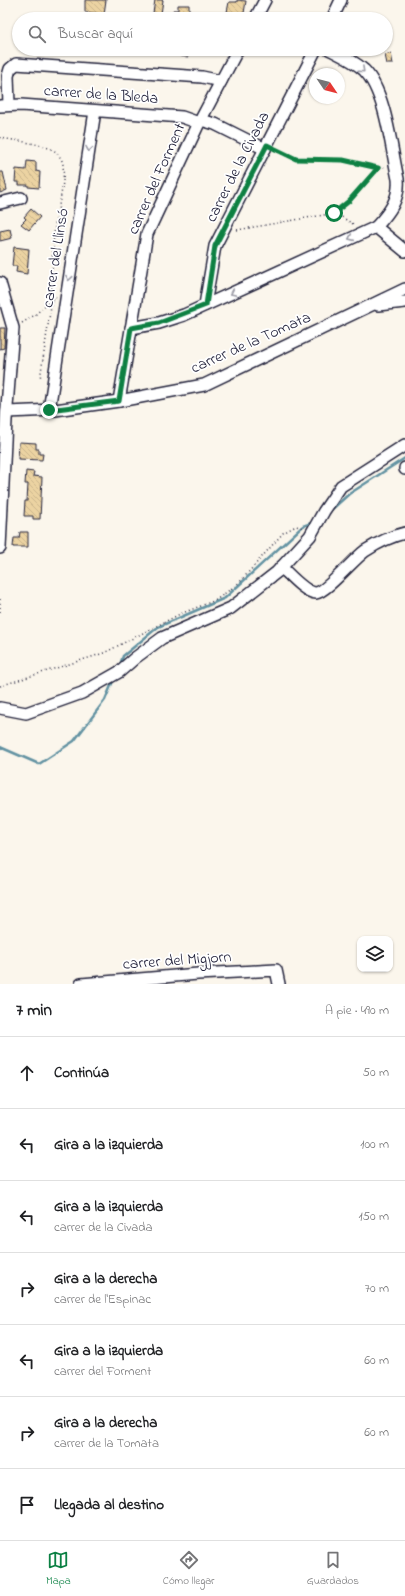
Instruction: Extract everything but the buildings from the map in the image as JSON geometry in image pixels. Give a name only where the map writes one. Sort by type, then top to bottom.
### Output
[{"type":"street","points":[[259,12],[265,0]]},
{"type":"street","points":[[335,12],[341,0]]},
{"type":"street","name":"carrer del Forment","points":[[119,401],[147,234],[200,121],[234,56]]},
{"type":"street","name":"carrer de la Civada","points":[[206,305],[215,246],[312,56]]},
{"type":"street","points":[[131,328],[159,323],[206,305],[376,227],[387,216],[394,204],[399,189],[382,107],[375,85],[364,70],[344,56]]},
{"type":"street","points":[[5,106],[8,76],[10,69],[16,64],[202,77],[221,81]]},
{"type":"street","name":"carrer de la Bleda","points":[[5,106],[20,105],[182,117],[215,124],[266,147]]},
{"type":"street","name":"carrer del Llinsó","points":[[49,410],[95,111]]},
{"type":"street","points":[[0,203],[21,198]]},
{"type":"street","points":[[376,227],[405,251]]},
{"type":"street","points":[[0,283],[13,328],[4,417],[0,548]]},
{"type":"street","name":"carrer de la Tomata","points":[[4,417],[119,401],[204,385],[370,305],[405,290]]},
{"type":"street","points":[[370,305],[405,302]]},
{"type":"street","points":[[0,708],[26,713],[82,693],[119,672],[162,638],[231,608],[281,567],[310,536],[324,511],[341,486],[405,445]]},
{"type":"street","points":[[281,567],[306,590],[315,593],[323,590],[365,551],[405,533]]},
{"type":"street","name":"carrer del Migjorn","points":[[81,984],[198,974],[276,970],[279,984]]},
{"type":"path","points":[[0,138],[51,150],[60,157],[63,164],[61,199],[52,252],[52,299],[40,379]]},
{"type":"path","points":[[266,147],[296,159],[343,160],[378,168],[395,164]]},
{"type":"path","points":[[237,230],[334,213],[349,201],[378,168]]},
{"type":"path","points":[[334,213],[353,224]]},
{"type":"path","points":[[13,328],[35,315],[52,299]]},
{"type":"path","points":[[0,686],[104,653],[180,614],[216,600],[240,582],[283,533],[296,526],[313,531]]},
{"type":"path","points":[[0,599],[0,614]]},
{"type":"waterway","points":[[329,512],[349,494],[405,458]]},
{"type":"waterway","points":[[120,665],[123,656],[158,627],[225,598],[303,526],[314,522]]},
{"type":"waterway","points":[[0,747],[39,764],[74,741],[105,700],[113,681]]},
{"type":"route","points":[[49,410],[119,401],[131,328],[159,323],[184,315],[206,305],[215,246],[267,145],[296,159],[343,160],[378,168],[349,201],[334,213]]}]
